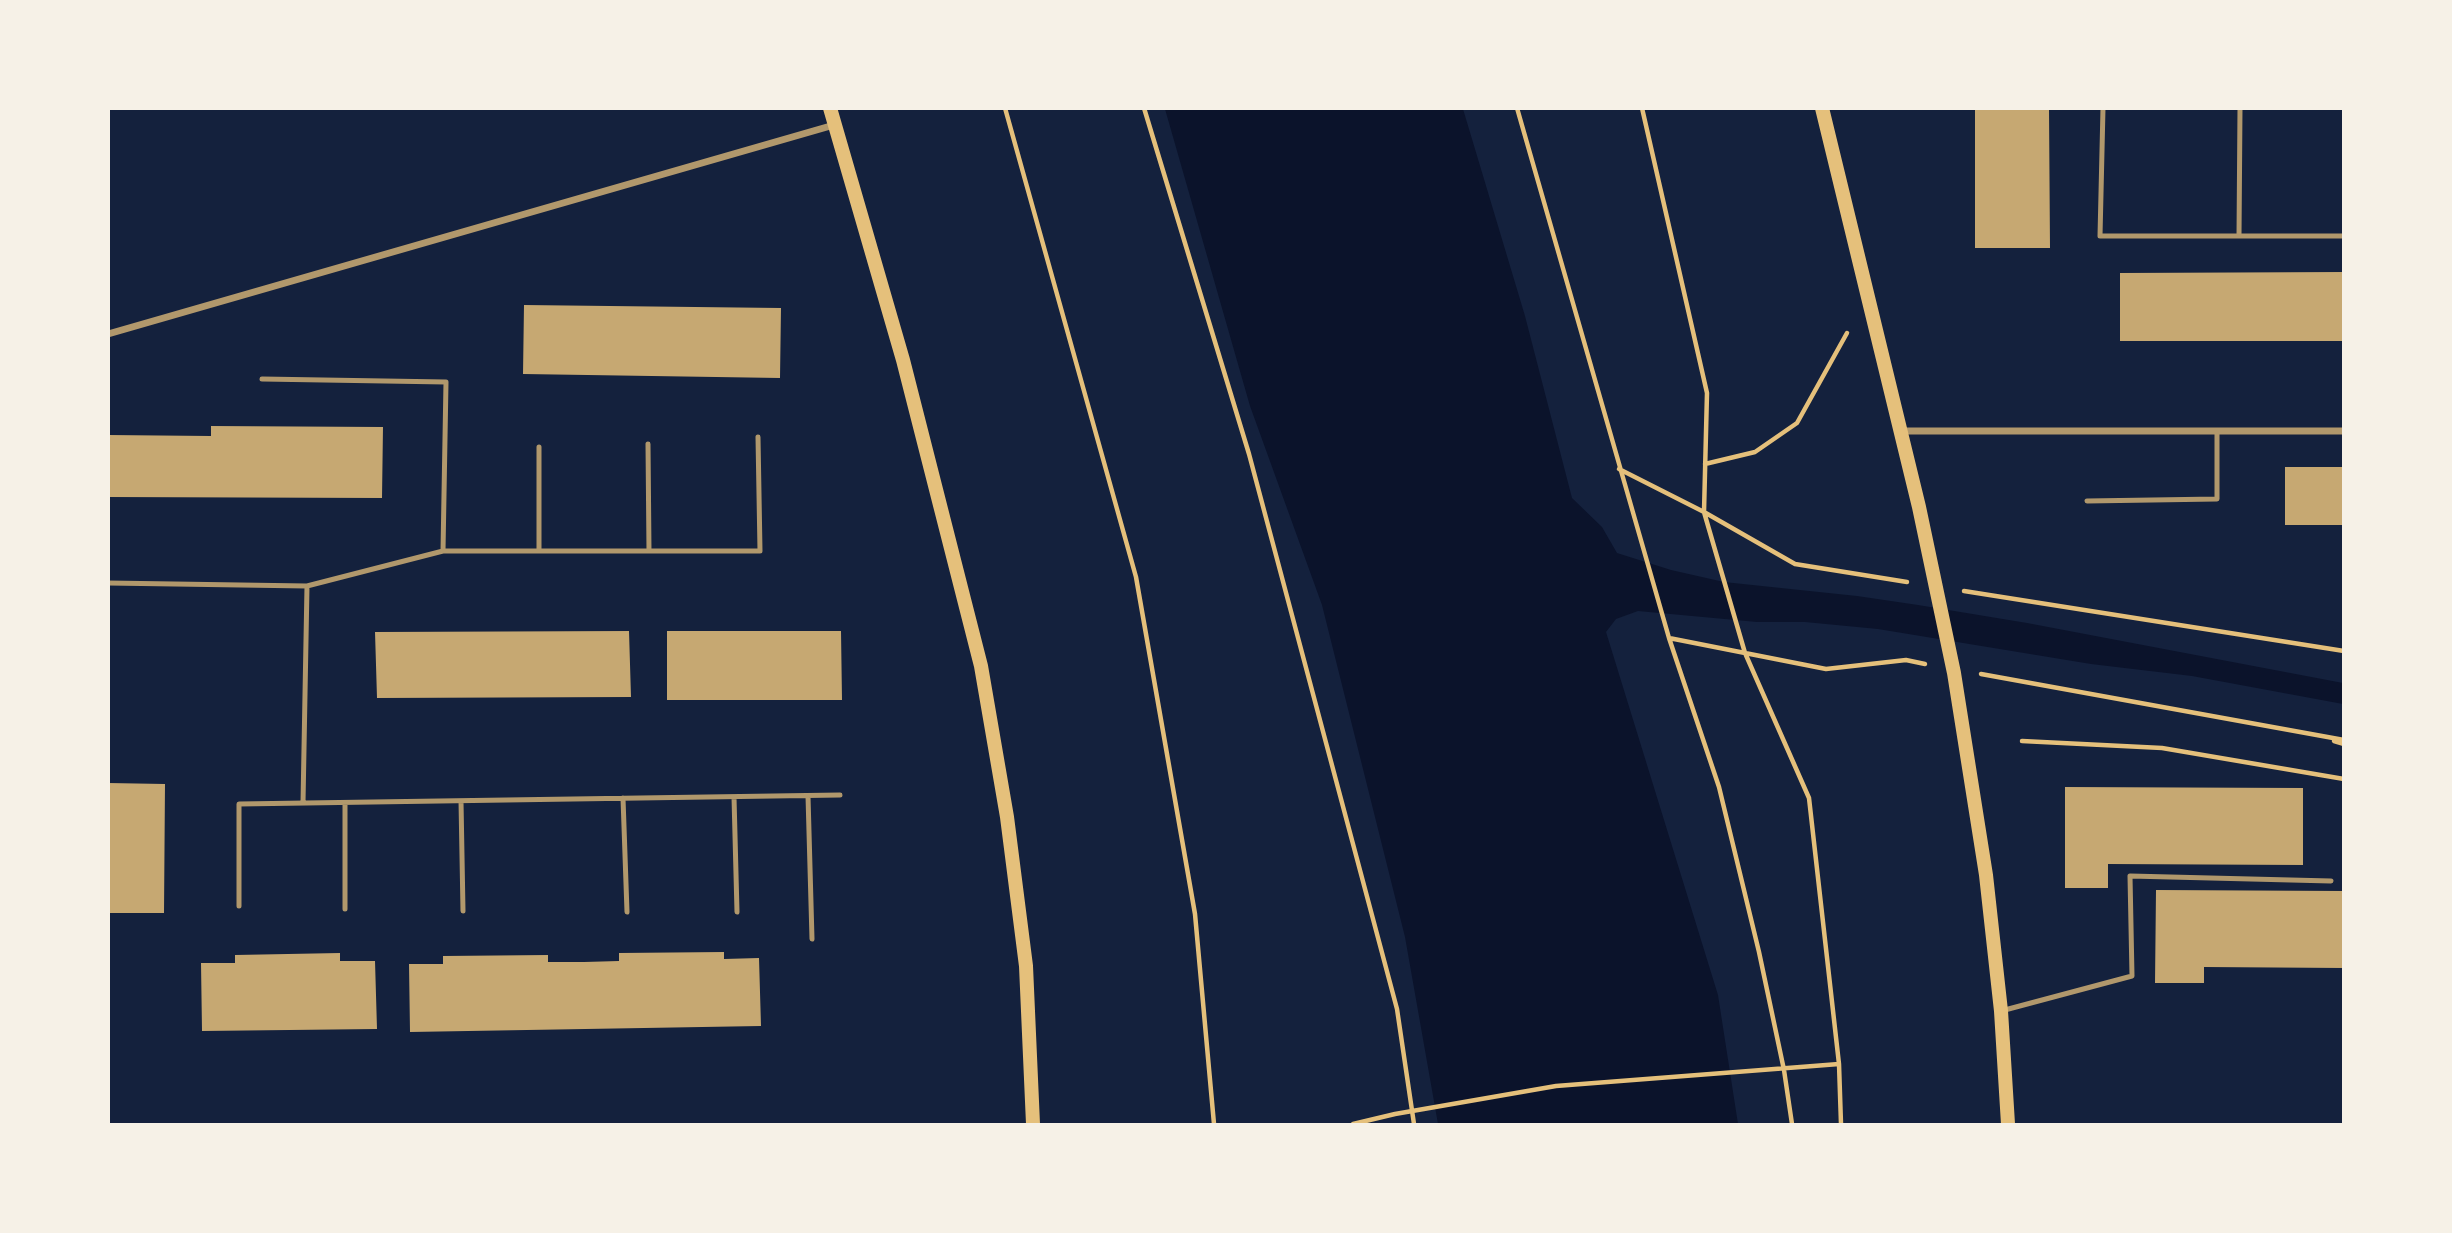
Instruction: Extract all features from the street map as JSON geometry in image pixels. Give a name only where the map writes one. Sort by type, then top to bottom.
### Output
[{"type":"main road","points":[[830,108],[903,360],[981,666],[1007,817],[1026,967],[1033,1125]]},
{"type":"main road","points":[[1822,108],[1919,507],[1954,673],[1986,875],[2001,1011],[2008,1125]]},
{"type":"street","points":[[108,334],[834,125]]},
{"type":"street","points":[[1899,431],[2343,431]]},
{"type":"lane","points":[[2103,108],[2100,236],[2343,236]]},
{"type":"lane","points":[[2239,236],[2240,108]]},
{"type":"lane","points":[[262,379],[446,382],[443,551]]},
{"type":"lane","points":[[2087,501],[2217,499],[2217,431]]},
{"type":"lane","points":[[108,583],[307,586],[443,551],[760,551],[758,437]]},
{"type":"lane","points":[[648,444],[649,551]]},
{"type":"lane","points":[[539,447],[539,551]]},
{"type":"lane","points":[[303,803],[307,586]]},
{"type":"lane","points":[[239,906],[239,804],[839,795]]},
{"type":"lane","points":[[808,796],[812,939]]},
{"type":"lane","points":[[734,797],[737,912]]},
{"type":"lane","points":[[623,799],[627,912]]},
{"type":"lane","points":[[461,801],[463,911]]},
{"type":"lane","points":[[345,803],[345,909]]},
{"type":"lane","points":[[2001,1011],[2132,976],[2130,876],[2330,881]]},
{"type":"path","points":[[1004,108],[1136,577],[1195,914],[1214,1125]]},
{"type":"path","points":[[1144,108],[1249,454],[1387,969],[1397,1009],[1414,1125]]},
{"type":"path","points":[[1517,108],[1669,638],[1719,788],[1759,951],[1793,1125]]},
{"type":"path","points":[[1642,108],[1707,393],[1704,513],[1741,642],[1808,799],[1839,1064],[1841,1125]]},
{"type":"path","points":[[1705,464],[1755,452],[1797,423],[1840,350],[1866,293]]},
{"type":"path","points":[[1619,469],[1795,564],[1914,583]]},
{"type":"path","points":[[1954,590],[2343,651]]},
{"type":"path","points":[[1669,638],[1826,669],[1906,660],[1933,665]]},
{"type":"path","points":[[1973,673],[2343,742]]},
{"type":"path","points":[[2022,741],[2162,748],[2343,779]]},
{"type":"path","points":[[1353,1125],[1395,1114],[1556,1086],[1839,1064]]},
{"type":"water","points":[[1165,109],[1463,109],[1525,316],[1572,498],[1602,527],[1617,553],[1671,570],[1724,582],[1918,605],[2343,683],[2343,704],[2192,676],[2091,664],[1878,629],[1638,611],[1616,619],[1606,632],[1718,995],[1738,1124],[1438,1124],[1405,937],[1322,605],[1250,406]]},
{"type":"building","points":[[1975,108],[2049,108],[2050,248],[1975,248]]},
{"type":"building","points":[[2344,272],[2344,341],[2120,341],[2120,273]]},
{"type":"building","points":[[524,305],[781,308],[780,378],[523,374]]},
{"type":"building","points":[[211,426],[383,427],[382,498],[108,497],[108,435],[211,436]]},
{"type":"building","points":[[2285,467],[2344,467],[2344,525],[2285,525]]},
{"type":"building","points":[[629,631],[631,697],[377,698],[375,632]]},
{"type":"building","points":[[667,631],[841,631],[842,700],[667,700]]},
{"type":"building","points":[[108,783],[165,784],[164,913],[108,913]]},
{"type":"building","points":[[2065,787],[2303,788],[2303,865],[2108,864],[2108,888],[2065,888]]},
{"type":"building","points":[[2156,890],[2344,891],[2344,968],[2204,967],[2204,983],[2155,983]]},
{"type":"building","points":[[724,952],[724,959],[759,958],[761,1026],[410,1032],[409,964],[443,964],[443,956],[548,955],[548,962],[584,962],[619,961],[619,953]]},
{"type":"building","points":[[340,953],[340,961],[375,961],[377,1029],[202,1031],[201,963],[235,963],[235,955]]}]
